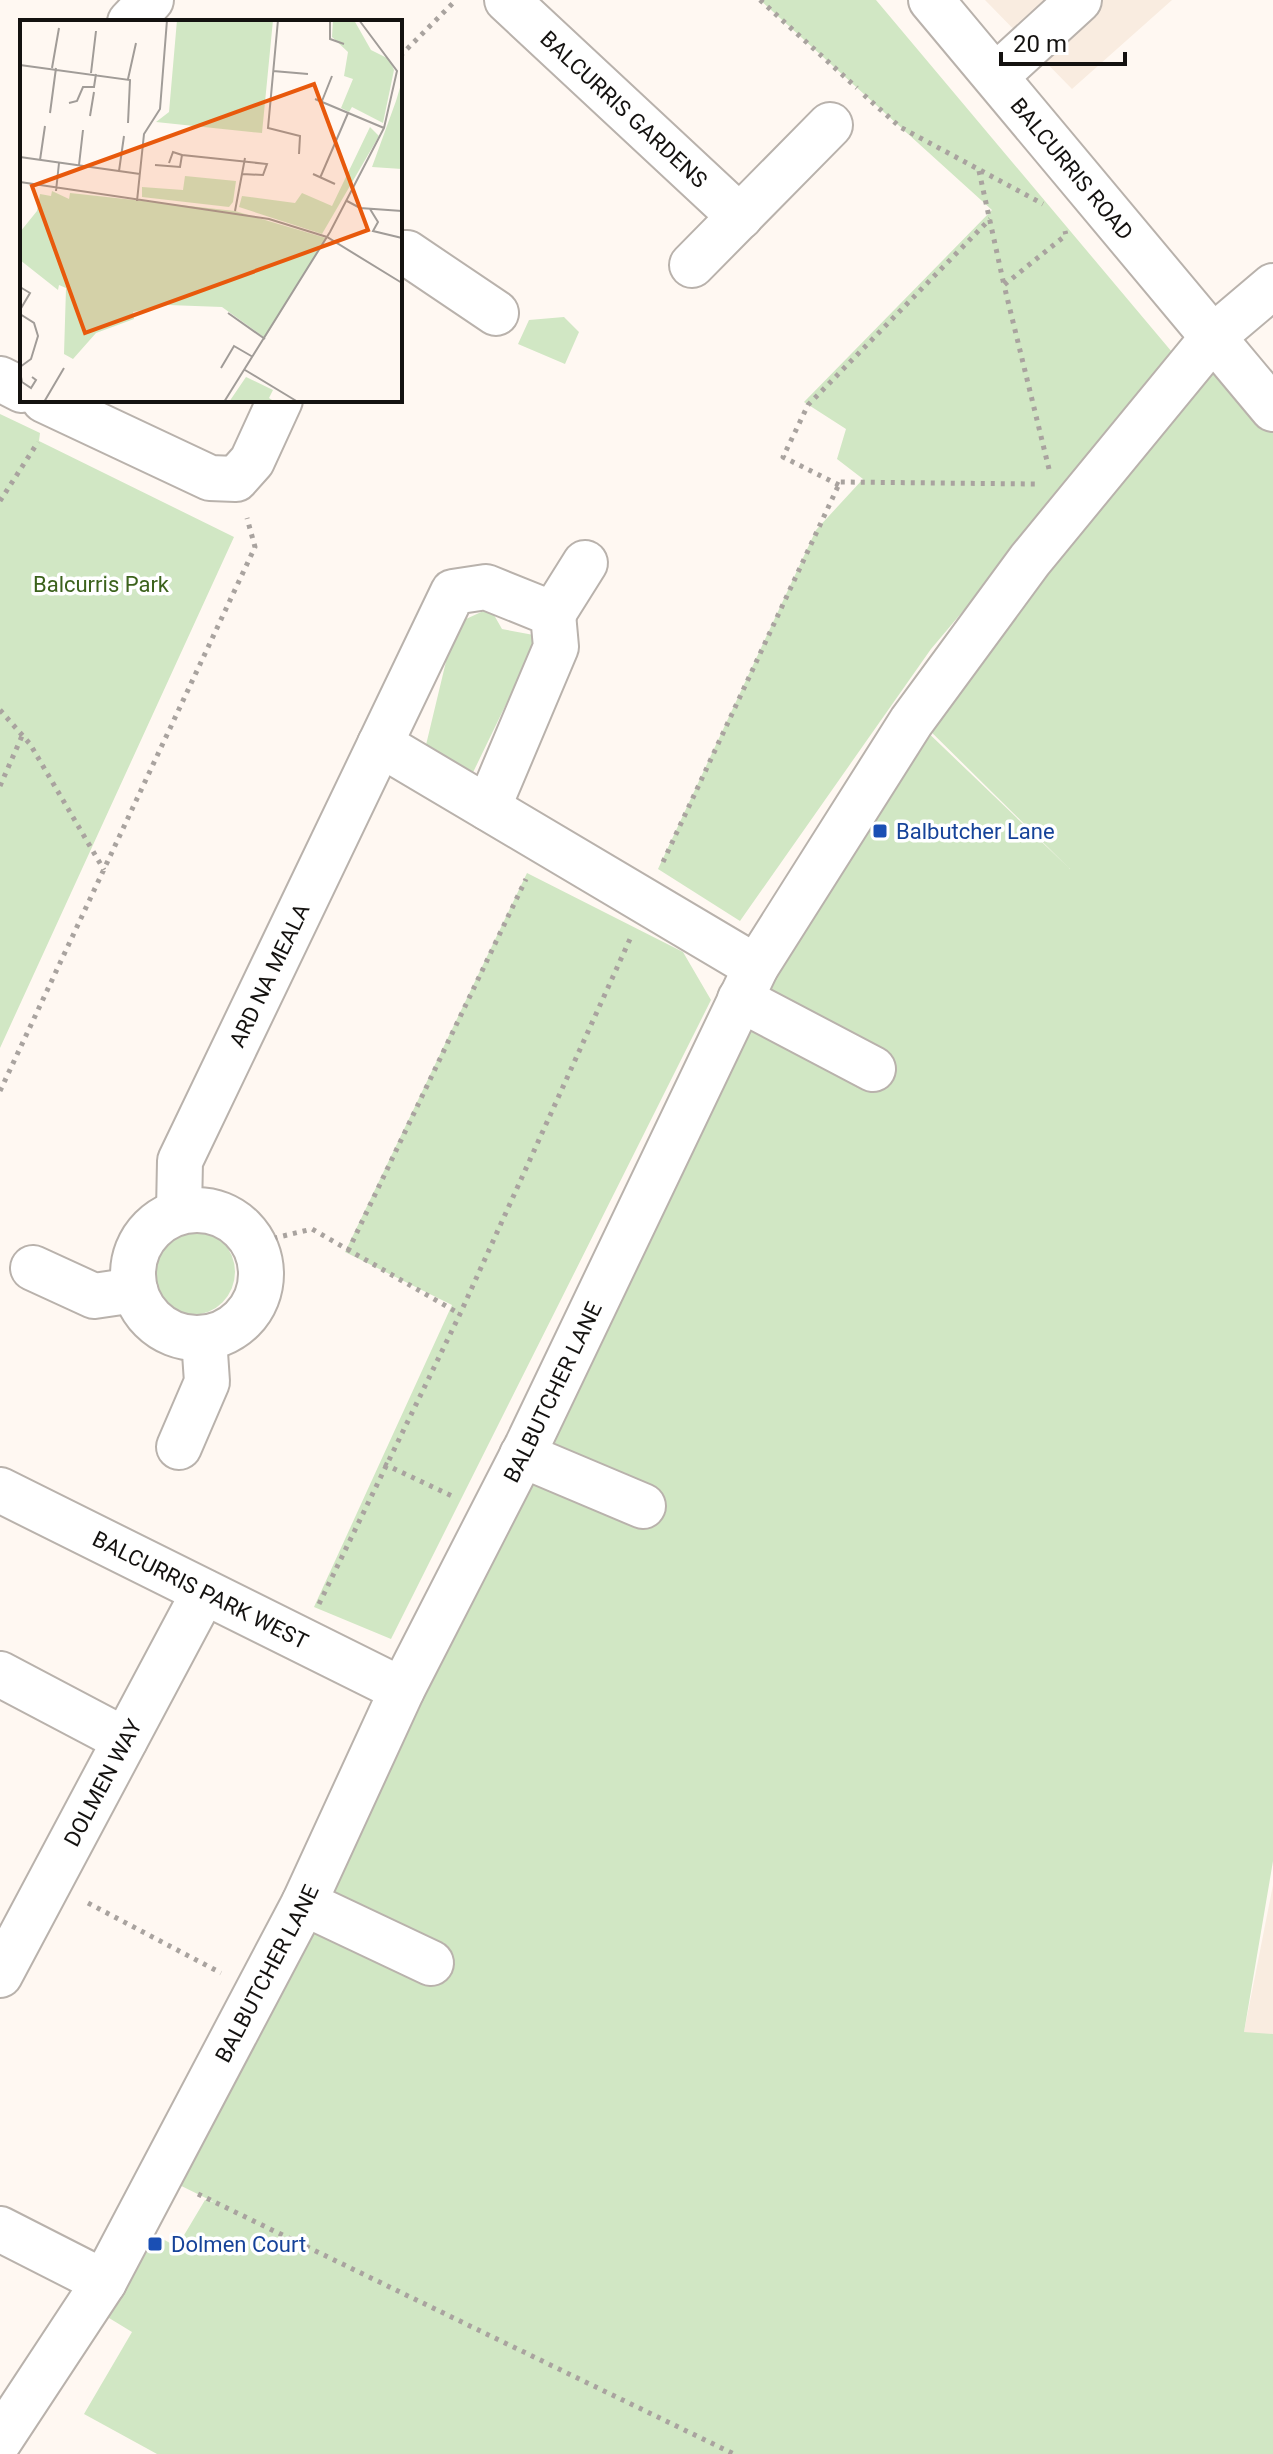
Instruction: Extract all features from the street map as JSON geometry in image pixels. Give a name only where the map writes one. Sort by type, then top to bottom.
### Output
[{"type":"street","points":[[132,20],[151,0]]},
{"type":"street","name":"BALCURRIS GARDENS","points":[[507,0],[740,217]]},
{"type":"street","name":"BALCURRIS ROAD","points":[[931,0],[1273,409]]},
{"type":"street","points":[[996,76],[1079,0]]},
{"type":"street","points":[[692,265],[830,125]]},
{"type":"street","points":[[402,253],[407,253],[496,313]]},
{"type":"street","name":"BALBUTCHER LANE","points":[[0,2440],[104,2282],[304,1903],[402,1690],[522,1455],[748,983],[920,709],[1030,560],[1214,336],[1273,286]]},
{"type":"street","points":[[0,379],[20,388]]},
{"type":"street","points":[[49,402],[210,478],[236,479],[252,461],[279,402]]},
{"type":"street","points":[[488,808],[556,647],[553,614],[585,563]]},
{"type":"street","name":"ARD NA MEALA","points":[[179,1211],[180,1161],[453,592],[486,587],[553,614]]},
{"type":"street","points":[[380,744],[544,842],[873,1069]]},
{"type":"street","points":[[201,1209],[222,1214],[241,1226],[254,1243],[261,1264],[261,1285],[254,1305],[241,1321],[224,1333],[204,1338],[183,1337],[164,1330],[148,1316],[135,1290],[135,1257],[144,1238],[159,1221],[179,1211],[201,1209]]},
{"type":"street","points":[[33,1268],[94,1296],[135,1290]]},
{"type":"street","points":[[179,1447],[207,1382],[204,1338]]},
{"type":"street","points":[[522,1455],[643,1506]]},
{"type":"street","name":"BALCURRIS PARK WEST","points":[[0,1490],[402,1690]]},
{"type":"street","name":"DOLMEN WAY","points":[[0,1975],[204,1592]]},
{"type":"street","points":[[0,1674],[125,1740]]},
{"type":"street","points":[[304,1903],[431,1963]]},
{"type":"street","points":[[0,2229],[104,2282]]},
{"type":"path","points":[[402,54],[456,0]]},
{"type":"path","points":[[760,0],[900,127],[1047,206]]},
{"type":"path","points":[[979,170],[1053,485]]},
{"type":"path","points":[[839,485],[783,457],[808,405],[990,219]]},
{"type":"path","points":[[1004,285],[1066,235],[1063,224]]},
{"type":"path","points":[[0,501],[36,446],[41,402]]},
{"type":"path","points":[[0,1091],[255,547],[236,479]]},
{"type":"path","points":[[656,876],[840,482],[1037,485]]},
{"type":"path","points":[[0,710],[22,735],[105,871]]},
{"type":"path","points":[[0,786],[22,735]]},
{"type":"path","points":[[348,1251],[544,842]]},
{"type":"path","points":[[301,1641],[384,1464],[460,1314],[633,934]]},
{"type":"path","points":[[254,1243],[312,1229],[460,1314]]},
{"type":"path","points":[[384,1464],[464,1502]]},
{"type":"path","points":[[48,1882],[257,1992]]},
{"type":"path","points":[[160,2176],[734,2454]]},
{"type":"shaded area","points":[[985,0],[1172,0],[1072,89]]},
{"type":"shaded area","points":[[1273,1885],[1273,2040],[1243,2037]]},
{"type":"green space","points":[[760,0],[876,0],[1177,358],[931,649],[740,921],[658,869],[816,530],[863,479],[837,459],[846,429],[804,402],[992,210]]},
{"type":"green space","points":[[564,317],[579,332],[565,364],[518,344],[529,320]]},
{"type":"green space","points":[[1214,337],[1273,411],[1273,1861],[1244,2032],[1273,2034],[1273,2454],[157,2454],[84,2414],[132,2332],[91,2307],[138,2225],[177,2247],[205,2200],[214,2202],[161,2176],[756,967],[918,723],[1070,869],[917,718]]},
{"type":"green space","name":"Balcurris Park","points":[[0,414],[40,433],[39,441],[234,537],[0,1048]]},
{"type":"green space","points":[[490,608],[502,629],[539,636],[465,789],[420,770],[455,624]]},
{"type":"green space","points":[[527,873],[683,952],[711,1000],[391,1639],[314,1607],[452,1305],[345,1252]]},
{"type":"green space","points":[[192,1229],[216,1236],[228,1248],[235,1272],[228,1296],[216,1308],[192,1315],[168,1308],[156,1296],[149,1272],[156,1248],[168,1236]]},
{"type":"place","name":"Balbutcher Lane","points":[[880,831]]},
{"type":"place","name":"Dolmen Court","points":[[155,2244]]}]
